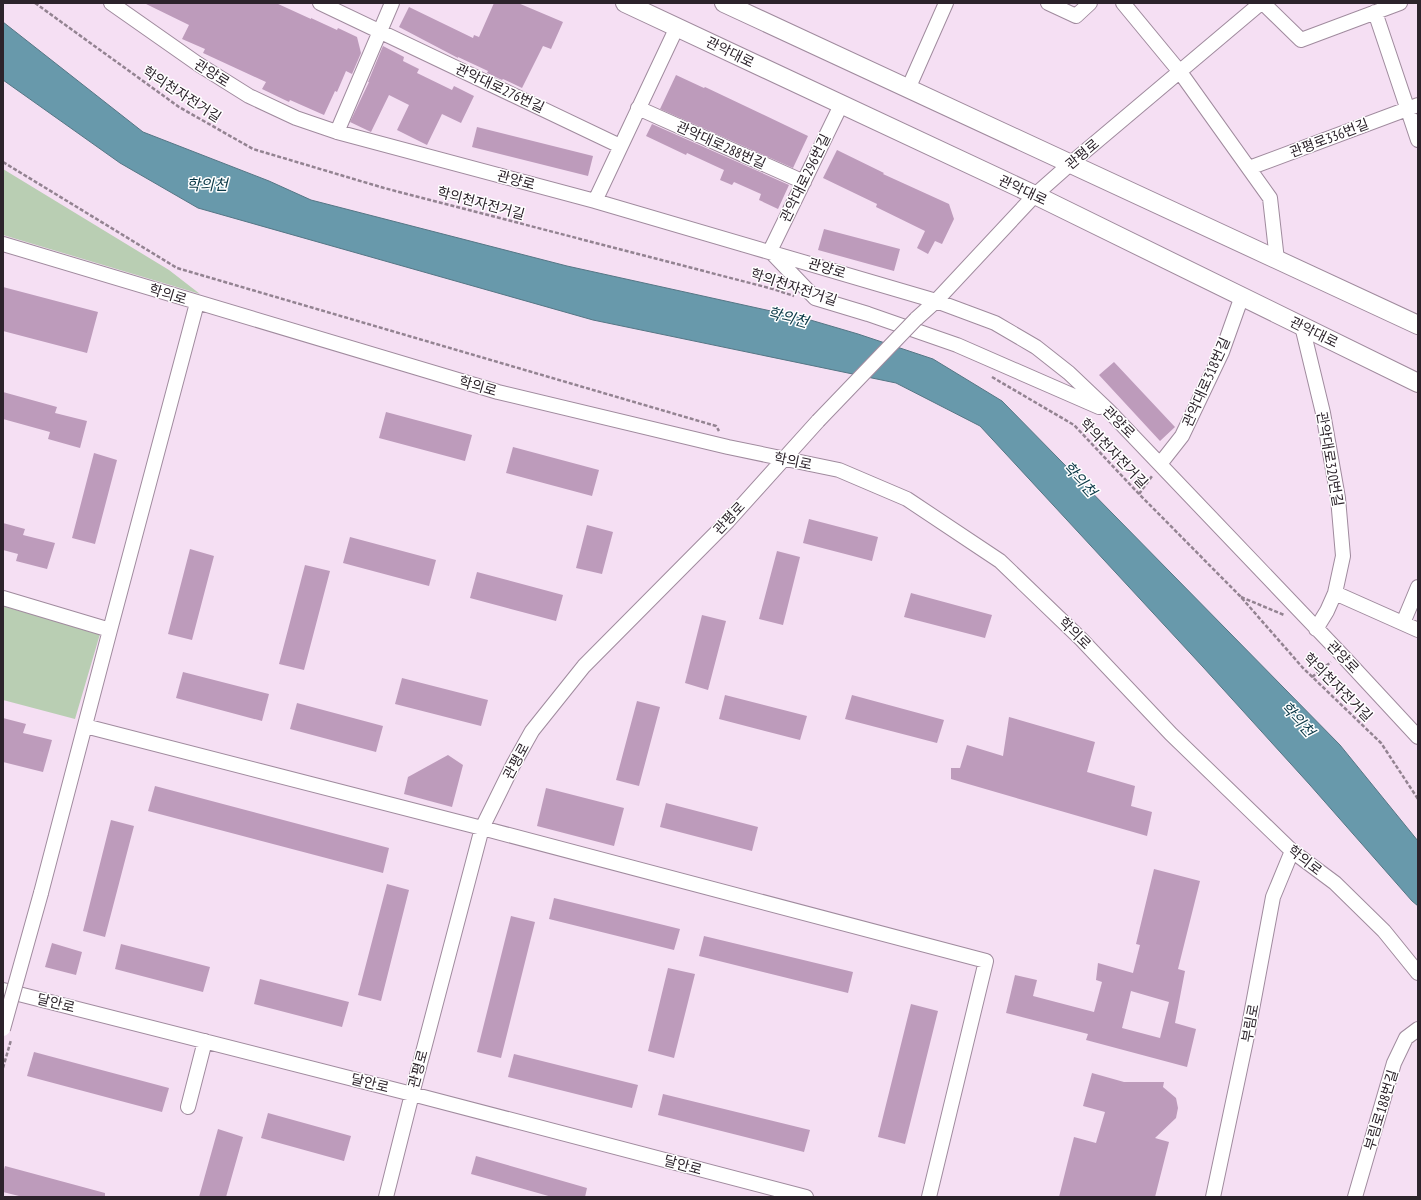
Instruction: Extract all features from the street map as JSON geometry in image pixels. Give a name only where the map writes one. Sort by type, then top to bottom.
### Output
[{"type":"main road","name":"관악대로","points":[[625,3],[1035,195],[1418,383]]},
{"type":"main road","points":[[724,3],[1418,325]]},
{"type":"street","name":"관양로","points":[[111,3],[198,64],[249,96],[296,118],[337,132],[595,201],[770,252],[936,301],[995,323],[1036,347],[1069,373],[1109,411],[1341,654],[1418,737]]},
{"type":"street","name":"관악대로276번길","points":[[320,3],[620,146]]},
{"type":"street","points":[[337,132],[392,3]]},
{"type":"street","points":[[908,89],[946,3]]},
{"type":"street","points":[[1048,3],[1076,16],[1090,3]]},
{"type":"street","points":[[1123,3],[1180,72],[1270,198],[1277,260]]},
{"type":"street","name":"관평로","points":[[386,1197],[482,828],[513,765],[532,731],[584,666],[728,521],[818,421],[916,319],[936,301],[1035,195],[1262,3],[1301,40],[1400,3]]},
{"type":"street","points":[[1375,12],[1413,106],[1418,140]]},
{"type":"street","points":[[595,201],[677,27]]},
{"type":"street","name":"관악대로296번길","points":[[770,252],[841,105]]},
{"type":"street","name":"관평로336번길","points":[[1249,168],[1413,106]]},
{"type":"street","name":"관악대로288번길","points":[[638,108],[804,182]]},
{"type":"street","name":"학의로","points":[[3,244],[498,392],[728,447],[839,470],[907,499],[1000,561],[1081,639],[1171,734],[1292,851],[1335,883],[1384,931],[1418,973]]},
{"type":"street","points":[[770,252],[815,298],[868,314],[957,346],[1109,411]]},
{"type":"street","name":"관악대로318번길","points":[[1160,464],[1182,436],[1222,352],[1242,296]]},
{"type":"street","points":[[3,1029],[42,893],[197,303]]},
{"type":"street","name":"관악대로320번길","points":[[1302,326],[1323,413],[1338,498],[1343,556],[1335,593],[1327,611],[1316,629]]},
{"type":"street","points":[[1403,623],[1418,587]]},
{"type":"street","points":[[1335,593],[1418,630]]},
{"type":"street","points":[[3,598],[110,630]]},
{"type":"street","points":[[85,726],[482,828],[986,961],[929,1197]]},
{"type":"street","name":"부림로","points":[[1213,1197],[1248,1031],[1273,897],[1292,851]]},
{"type":"street","name":"달안로","points":[[3,990],[412,1094],[806,1197]]},
{"type":"street","name":"부림로188번길","points":[[1355,1197],[1394,1063],[1406,1038],[1418,1029]]},
{"type":"street","points":[[188,1107],[205,1041]]},
{"type":"path","name":"학의천자전거길","points":[[34,3],[180,107],[253,149],[384,188],[795,296]]},
{"type":"path","points":[[3,162],[177,268],[716,426],[728,447]]},
{"type":"path","name":"학의천자전거길","points":[[991,376],[1074,425],[1139,494],[1240,596],[1312,677],[1381,743],[1418,799]]},
{"type":"path","points":[[1139,494],[1160,464]]},
{"type":"path","points":[[1240,596],[1288,617]]},
{"type":"path","points":[[1312,677],[1341,654]]},
{"type":"green space","points":[[3,169],[169,270],[200,294],[3,235]]},
{"type":"green space","points":[[3,606],[100,634],[75,719],[3,700]]},
{"type":"water","name":"학의천","points":[[3,22],[143,132],[269,181],[311,200],[567,266],[807,319],[933,359],[1002,401],[1340,745],[1418,841],[1418,906],[1203,667],[980,426],[896,383],[593,320],[198,208],[120,163],[3,80]]},
{"type":"building","points":[[144,3],[276,3],[337,30],[338,28],[357,37],[361,53],[352,74],[346,71],[337,92],[335,91],[324,115],[290,100],[289,102],[262,89],[266,82],[203,53],[205,49],[182,39],[189,25]]},
{"type":"building","points":[[494,3],[518,3],[563,22],[551,49],[543,46],[522,88],[487,73],[488,71],[458,58],[399,27],[409,7],[473,38],[474,35],[479,37]]},
{"type":"building","points":[[383,46],[404,57],[403,61],[419,69],[417,73],[452,90],[454,86],[474,96],[461,123],[442,114],[427,145],[397,130],[409,105],[389,95],[371,132],[350,122],[369,82]]},
{"type":"building","points":[[676,75],[704,88],[705,87],[808,136],[793,168],[660,109]]},
{"type":"building","points":[[652,124],[789,185],[778,209],[759,200],[761,194],[734,182],[732,185],[720,180],[724,170],[687,153],[686,155],[646,136]]},
{"type":"building","points":[[477,127],[593,156],[588,176],[472,147]]},
{"type":"building","points":[[837,150],[884,173],[883,174],[949,204],[954,219],[942,244],[935,241],[928,254],[917,248],[925,231],[876,207],[877,204],[823,178]]},
{"type":"building","points":[[824,229],[900,249],[894,271],[818,250]]},
{"type":"building","points":[[3,287],[98,312],[87,353],[3,331]]},
{"type":"building","points":[[1114,362],[1175,427],[1160,441],[1099,375]]},
{"type":"building","points":[[3,392],[57,407],[55,413],[87,421],[80,448],[48,439],[50,432],[3,419]]},
{"type":"building","points":[[386,412],[472,435],[465,461],[379,438]]},
{"type":"building","points":[[513,447],[599,470],[592,496],[506,473]]},
{"type":"building","points":[[94,453],[117,460],[95,544],[72,538]]},
{"type":"building","points":[[809,519],[878,537],[872,561],[803,543]]},
{"type":"building","points":[[3,523],[25,529],[23,535],[55,543],[47,569],[16,561],[18,554],[3,550]]},
{"type":"building","points":[[587,525],[613,532],[602,574],[576,568]]},
{"type":"building","points":[[350,537],[436,560],[429,586],[343,563]]},
{"type":"building","points":[[190,549],[214,556],[192,640],[168,634]]},
{"type":"building","points":[[777,551],[800,557],[783,625],[759,619]]},
{"type":"building","points":[[305,565],[330,571],[304,670],[279,664]]},
{"type":"building","points":[[477,572],[563,595],[556,621],[470,598]]},
{"type":"building","points":[[911,593],[992,615],[985,638],[904,617]]},
{"type":"building","points":[[702,615],[726,621],[708,690],[685,683]]},
{"type":"building","points":[[183,672],[269,694],[262,721],[176,698]]},
{"type":"building","points":[[402,678],[488,700],[481,726],[395,704]]},
{"type":"building","points":[[725,695],[807,716],[800,740],[719,719]]},
{"type":"building","points":[[852,695],[944,720],[937,743],[845,719]]},
{"type":"building","points":[[637,701],[660,707],[639,786],[616,780]]},
{"type":"building","points":[[297,703],[383,726],[376,752],[290,729]]},
{"type":"building","points":[[1009,717],[1095,742],[1087,772],[1135,786],[1131,806],[1152,812],[1147,836],[951,779],[951,768],[960,768],[967,745],[1003,756]]},
{"type":"building","points":[[3,718],[26,724],[23,733],[52,740],[43,772],[3,762]]},
{"type":"building","points":[[448,755],[463,765],[452,807],[404,794],[408,777]]},
{"type":"building","points":[[155,786],[389,848],[383,873],[148,811]]},
{"type":"building","points":[[546,788],[624,808],[614,846],[537,826]]},
{"type":"building","points":[[666,803],[758,827],[752,851],[660,827]]},
{"type":"building","points":[[111,820],[134,826],[105,937],[83,931]]},
{"type":"building","points":[[1154,869],[1200,881],[1178,969],[1185,971],[1175,1023],[1196,1029],[1187,1067],[1086,1040],[1088,1034],[1006,1013],[1015,975],[1037,980],[1033,996],[1094,1012],[1102,982],[1096,980],[1098,963],[1133,973],[1140,945],[1136,944]],"holes":[[[1131,991],[1169,1002],[1160,1038],[1122,1028]]]},
{"type":"building","points":[[387,884],[409,890],[381,1001],[358,995]]},
{"type":"building","points":[[554,898],[680,929],[674,950],[549,919]]},
{"type":"building","points":[[511,916],[535,922],[501,1058],[477,1052]]},
{"type":"building","points":[[704,936],[853,972],[848,993],[699,956]]},
{"type":"building","points":[[52,943],[82,952],[76,975],[45,967]]},
{"type":"building","points":[[121,944],[210,967],[203,992],[115,969]]},
{"type":"building","points":[[668,968],[695,974],[674,1058],[648,1051]]},
{"type":"building","points":[[260,979],[349,1002],[342,1027],[254,1004]]},
{"type":"building","points":[[911,1004],[938,1011],[905,1144],[878,1137]]},
{"type":"building","points":[[34,1052],[169,1088],[162,1112],[27,1076]]},
{"type":"building","points":[[514,1054],[638,1085],[632,1108],[508,1077]]},
{"type":"building","points":[[1092,1073],[1124,1082],[1164,1082],[1163,1087],[1176,1098],[1178,1108],[1176,1118],[1155,1138],[1169,1142],[1155,1197],[1059,1197],[1074,1137],[1096,1143],[1105,1112],[1083,1106]]},
{"type":"building","points":[[663,1094],[810,1130],[804,1152],[658,1115]]},
{"type":"building","points":[[268,1113],[351,1136],[344,1161],[261,1138]]},
{"type":"building","points":[[218,1129],[243,1137],[226,1197],[199,1197]]},
{"type":"building","points":[[476,1156],[587,1188],[585,1197],[552,1197],[471,1174]]},
{"type":"building","points":[[5,1166],[105,1193],[105,1197],[23,1197],[3,1192],[3,1174]]}]
